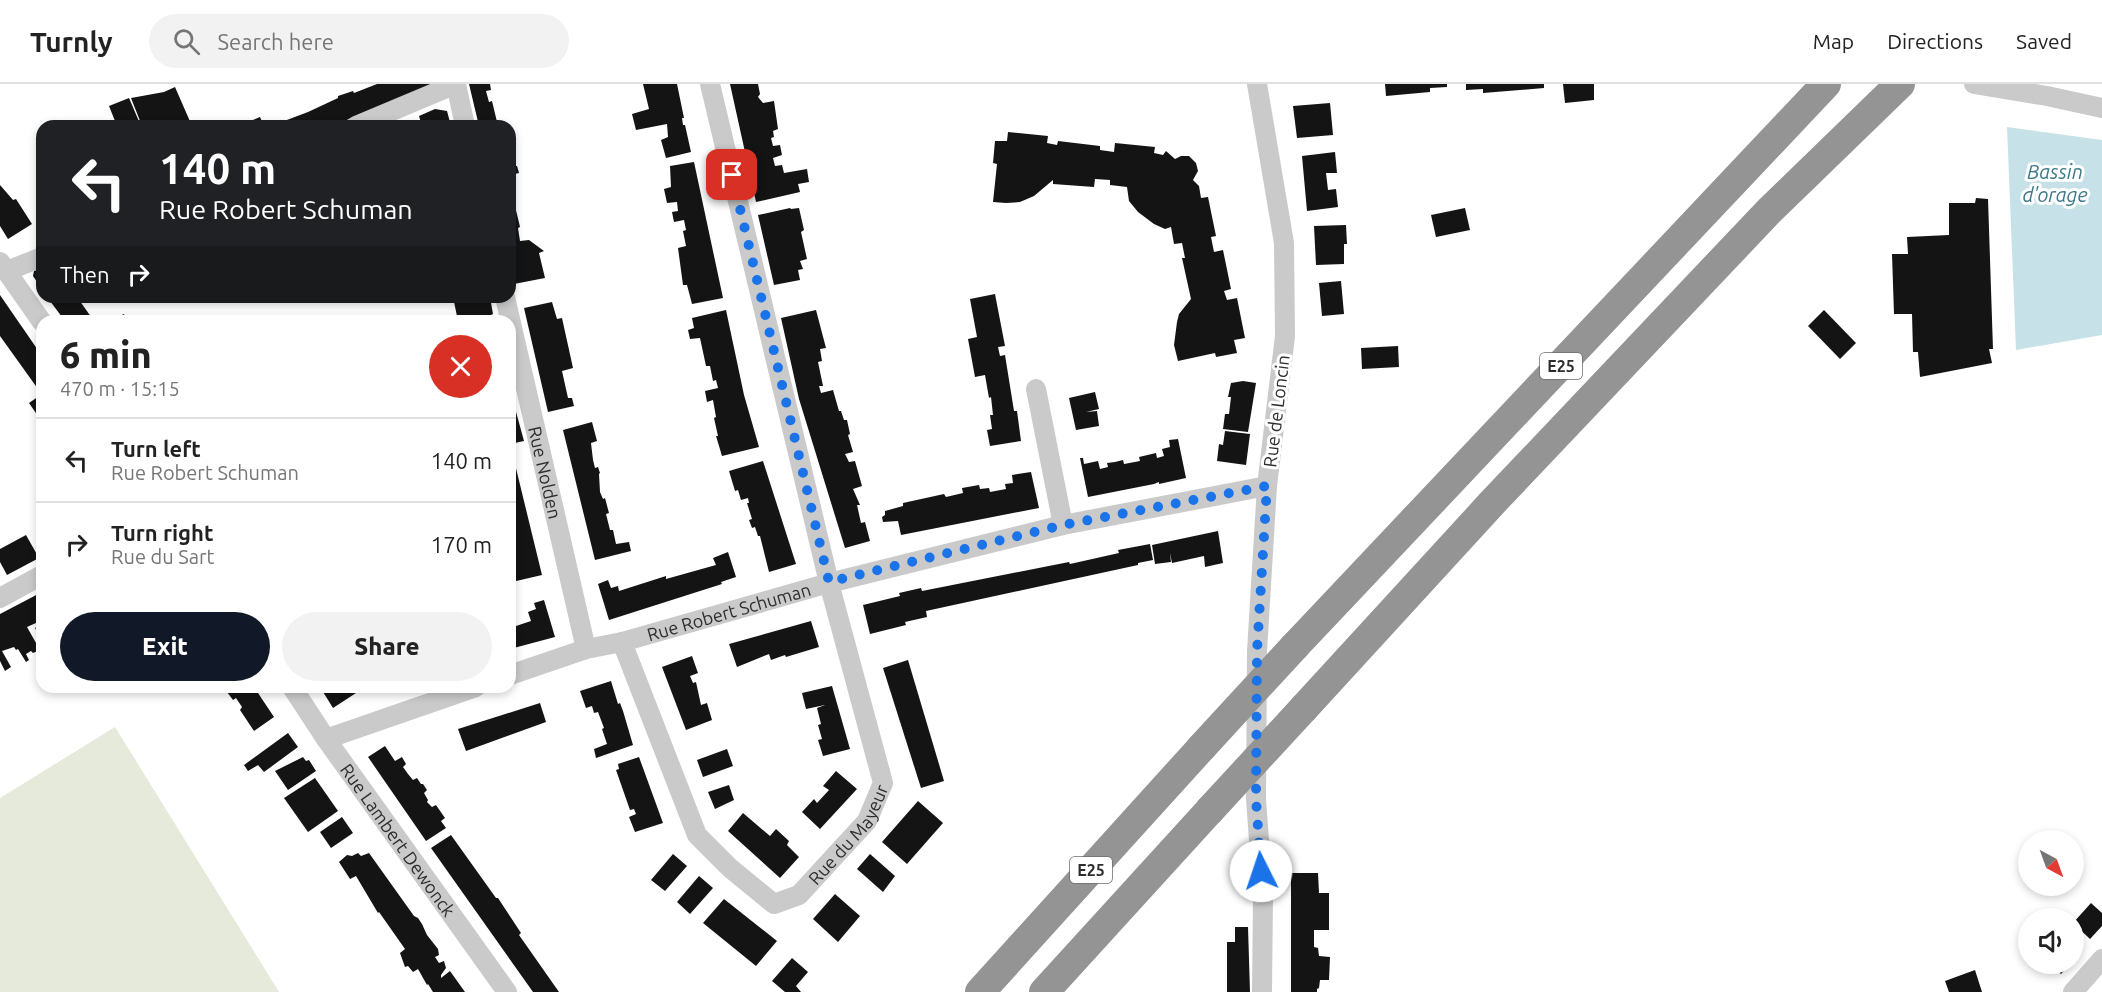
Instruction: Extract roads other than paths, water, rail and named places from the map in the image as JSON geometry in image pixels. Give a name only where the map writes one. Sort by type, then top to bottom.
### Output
[{"type":"highway","name":"E25","points":[[980,992],[1295,646],[1826,84]]},
{"type":"highway","name":"E25","points":[[1044,992],[1499,496],[1761,220],[1900,84]]},
{"type":"street","points":[[370,120],[456,84],[464,120]]},
{"type":"street","points":[[710,84],[829,582]]},
{"type":"street","name":"Rue de Loncin","points":[[1257,84],[1284,243],[1286,336],[1267,486],[1257,651],[1256,799],[1263,895],[1262,992]]},
{"type":"street","points":[[1974,84],[2049,90],[2102,108]]},
{"type":"street","points":[[36,258],[4,266],[37,315]]},
{"type":"street","name":"Rue Nolden","points":[[516,345],[586,649]]},
{"type":"street","points":[[1036,389],[1063,525]]},
{"type":"street","name":"Rue Robert Schuman","points":[[516,673],[586,649],[622,642],[829,582],[1063,525],[1267,486]]},
{"type":"street","points":[[0,598],[36,578]]},
{"type":"street","name":"Rue du Mayeur","points":[[622,642],[697,835],[730,868],[774,904],[799,895],[867,821],[883,783],[829,582]]},
{"type":"street","name":"Rue Lambert Dewonck","points":[[296,693],[326,739],[507,992]]},
{"type":"street","points":[[326,739],[459,693]]},
{"type":"street","points":[[2073,992],[2102,959]]},
{"type":"water","name":"Bassin d'orage","points":[[2007,127],[2102,140],[2102,335],[2016,350]]}]
